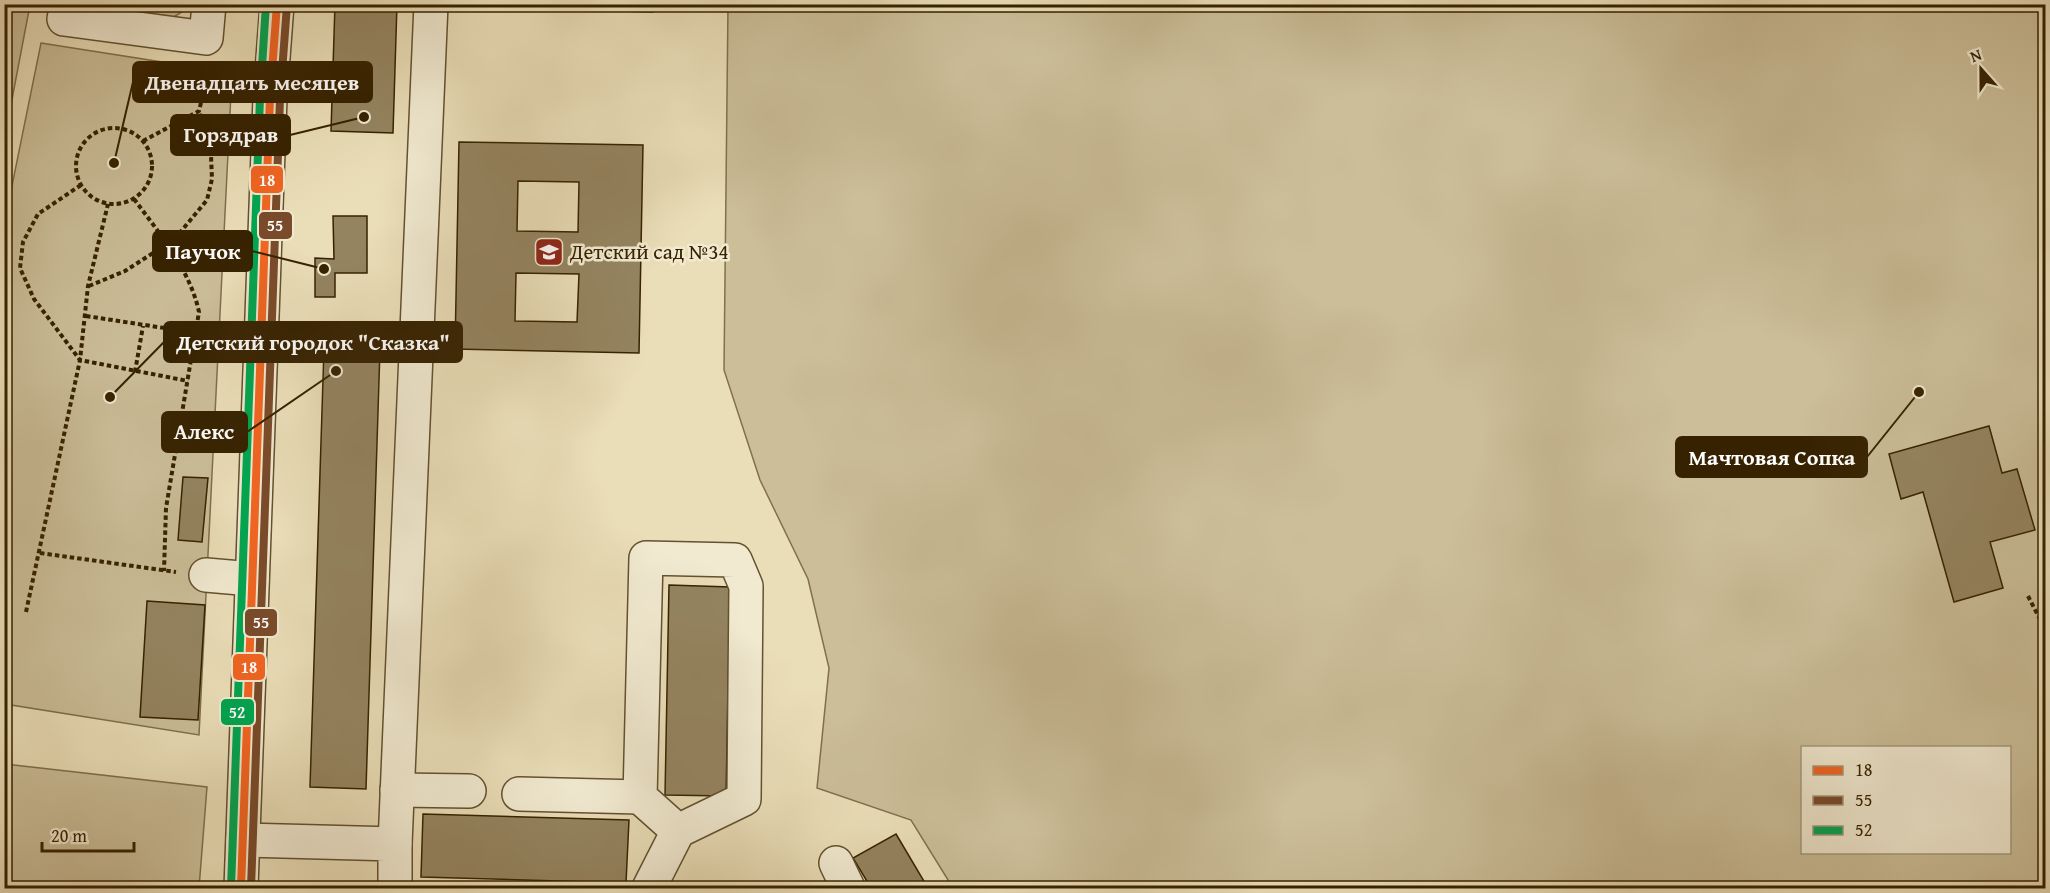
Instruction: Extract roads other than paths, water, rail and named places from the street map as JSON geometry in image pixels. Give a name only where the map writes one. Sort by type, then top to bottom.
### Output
[{"type":"street","points":[[67,4],[64,20],[206,38],[209,4]]},
{"type":"street","points":[[241,888],[270,98],[277,4]]},
{"type":"street","points":[[395,888],[397,790],[431,4]]},
{"type":"street","points":[[640,797],[646,558],[735,560],[746,586],[744,799],[678,831],[649,888]]},
{"type":"street","points":[[206,575],[252,579]]},
{"type":"street","points":[[397,790],[469,791]]},
{"type":"street","points":[[519,794],[640,797],[678,831]]},
{"type":"street","points":[[243,840],[395,844]]},
{"type":"place","name":"Горздрав","points":[[364,117]]},
{"type":"place","name":"Двенадцать месяцев","points":[[114,163]]},
{"type":"place","name":"Детский сад №34","points":[[549,252]]},
{"type":"place","name":"Паучок","points":[[324,269]]},
{"type":"place","name":"Алекс","points":[[336,371]]},
{"type":"place","name":"Мачтовая Сопка","points":[[1919,392]]},
{"type":"place","name":"Детский городок \"Сказка\"","points":[[110,397]]}]
